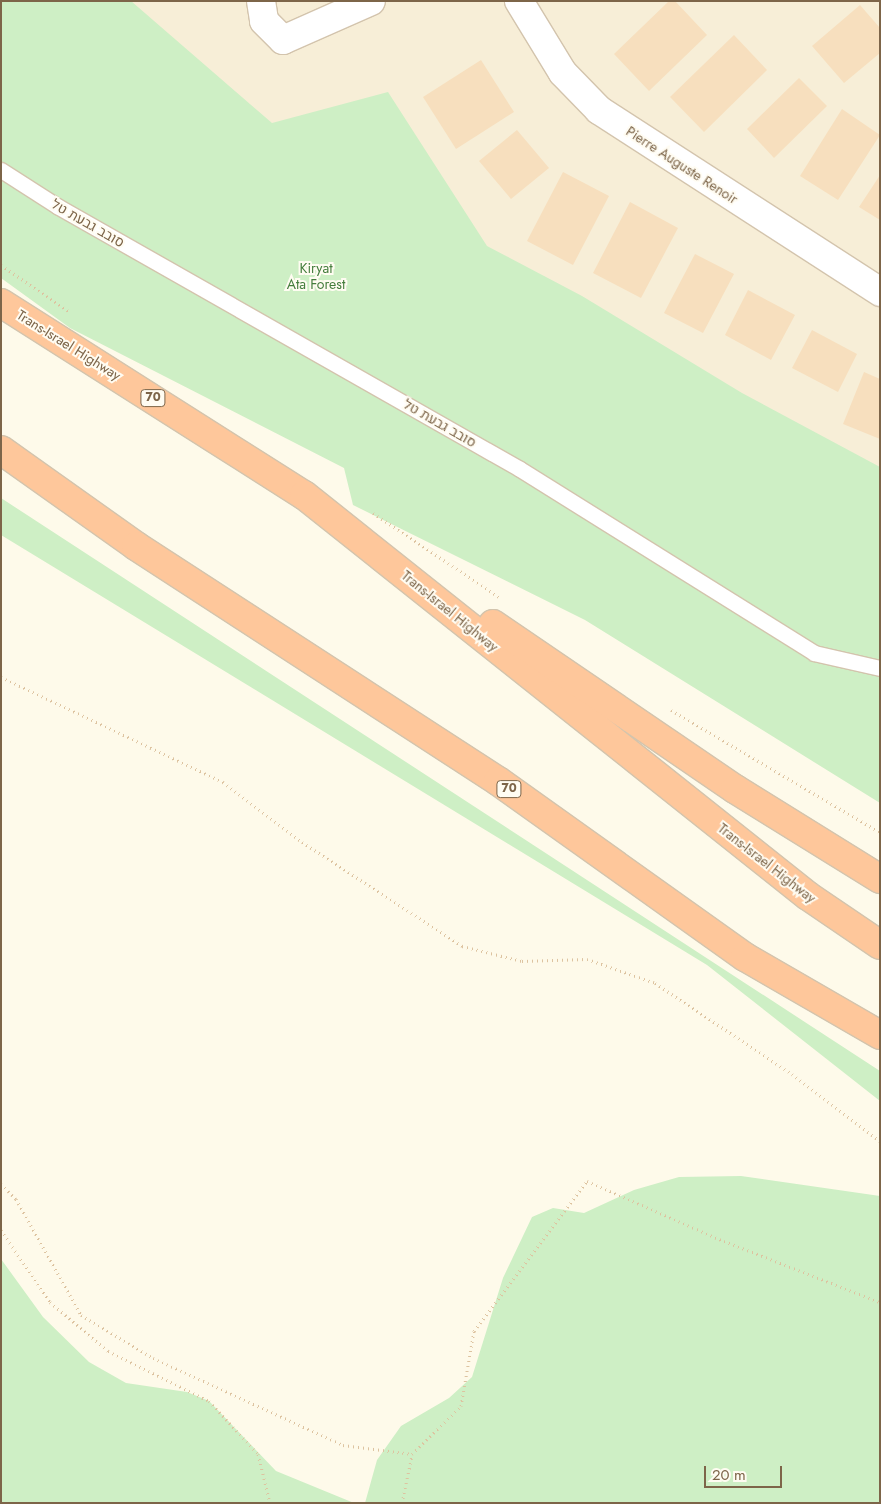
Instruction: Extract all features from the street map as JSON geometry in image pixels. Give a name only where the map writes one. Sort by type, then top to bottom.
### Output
[{"type":"highway","name":"Trans-Israel Highway","points":[[1,303],[304,495],[808,896],[880,945]]},
{"type":"highway","name":"70","points":[[1,450],[136,546],[498,781],[744,957],[880,1035]]},
{"type":"highway","points":[[304,495],[735,789],[880,879]]},
{"type":"highway","points":[[744,957],[880,1050]]},
{"type":"street","points":[[262,1],[264,21],[283,40],[371,1]]},
{"type":"street","name":"Pierre Auguste Renoir","points":[[519,1],[563,73],[599,110],[880,292]]},
{"type":"lane","name":"סובב גבעת טל","points":[[1,170],[57,206],[520,469],[814,653],[880,668]]},
{"type":"path","points":[[1,265],[72,314]]},
{"type":"path","points":[[368,510],[506,602]]},
{"type":"path","points":[[1,677],[223,782],[302,842],[462,946],[522,961],[587,959],[655,983],[792,1074],[880,1141]]},
{"type":"path","points":[[663,706],[880,832]]},
{"type":"path","points":[[402,1503],[412,1454],[461,1406],[474,1331],[587,1181],[724,1241],[880,1302]]},
{"type":"path","points":[[1,1184],[16,1198],[81,1314],[153,1358],[343,1445],[412,1454]]},
{"type":"path","points":[[1,1230],[50,1302],[108,1351],[209,1400],[258,1454],[270,1503]]},
{"type":"shaded area","points":[[15,1],[880,1],[880,509]]},
{"type":"green space","name":"Kiryat Ata Forest","points":[[1,1],[131,1],[272,123],[388,92],[487,246],[582,296],[742,393],[880,467],[880,803],[585,620],[353,505],[344,468],[70,328],[1,278]]},
{"type":"green space","points":[[1,498],[880,1071],[880,1101],[707,965],[1,535]]},
{"type":"green space","points":[[741,1176],[880,1196],[880,1503],[365,1503],[377,1460],[401,1426],[449,1398],[472,1377],[503,1278],[532,1217],[553,1208],[584,1213],[634,1190],[679,1177]]},
{"type":"green space","points":[[1,1259],[43,1317],[89,1362],[126,1383],[187,1392],[209,1401],[276,1471],[354,1503],[1,1503]]},
{"type":"building","points":[[669,1],[675,1],[707,35],[649,91],[614,54]]},
{"type":"building","points":[[860,5],[880,28],[880,53],[844,83],[812,46]]},
{"type":"building","points":[[734,35],[767,70],[704,132],[670,97]]},
{"type":"building","points":[[481,60],[514,112],[456,149],[423,97]]},
{"type":"building","points":[[799,78],[827,106],[774,158],[747,129]]},
{"type":"building","points":[[842,109],[880,135],[838,200],[800,176]]},
{"type":"building","points":[[517,130],[549,168],[511,199],[479,161]]},
{"type":"building","points":[[563,172],[609,196],[573,265],[527,241]]},
{"type":"building","points":[[880,175],[880,220],[859,207]]},
{"type":"building","points":[[630,202],[678,228],[641,298],[593,273]]},
{"type":"building","points":[[695,254],[734,274],[703,333],[664,313]]},
{"type":"building","points":[[748,290],[795,315],[771,360],[725,335]]},
{"type":"building","points":[[812,330],[857,354],[838,392],[792,368]]},
{"type":"building","points":[[864,372],[880,379],[880,439],[843,424]]}]
